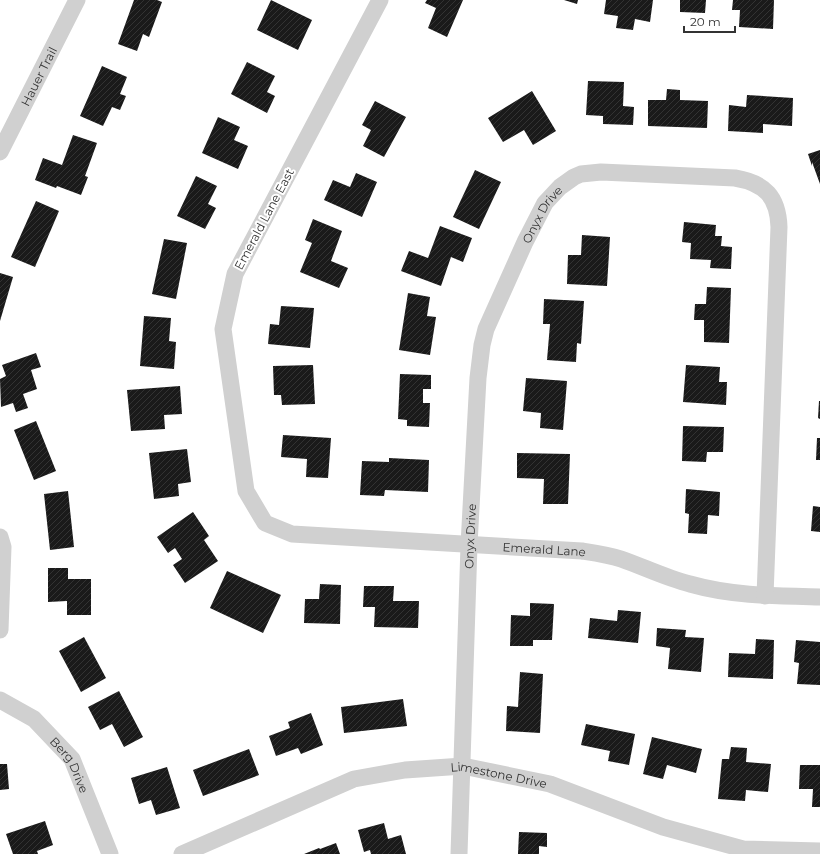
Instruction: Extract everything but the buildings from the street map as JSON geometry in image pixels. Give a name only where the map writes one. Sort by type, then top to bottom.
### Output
[{"type":"street","name":"Hauer Trail","points":[[0,152],[77,0]]},
{"type":"street","name":"Emerald Lane East","points":[[265,523],[246,491],[223,329],[235,274],[380,0]]},
{"type":"street","name":"Onyx Drive","points":[[459,854],[469,545],[478,378],[482,345],[486,329],[525,242],[545,203],[560,186],[574,177],[581,174],[594,172],[735,178],[758,185],[768,193],[775,204],[779,227],[765,596]]},
{"type":"street","name":"Emerald Lane","points":[[265,523],[292,534],[582,551],[620,558],[690,584],[730,593],[765,596],[820,597]]},
{"type":"street","points":[[0,537],[3,546],[0,630]]},
{"type":"street","name":"Berg Drive","points":[[0,700],[34,719],[72,759],[110,854]]},
{"type":"street","name":"Limestone Drive","points":[[182,854],[354,779],[405,770],[463,766],[550,784],[663,827],[744,849],[820,851]]}]
